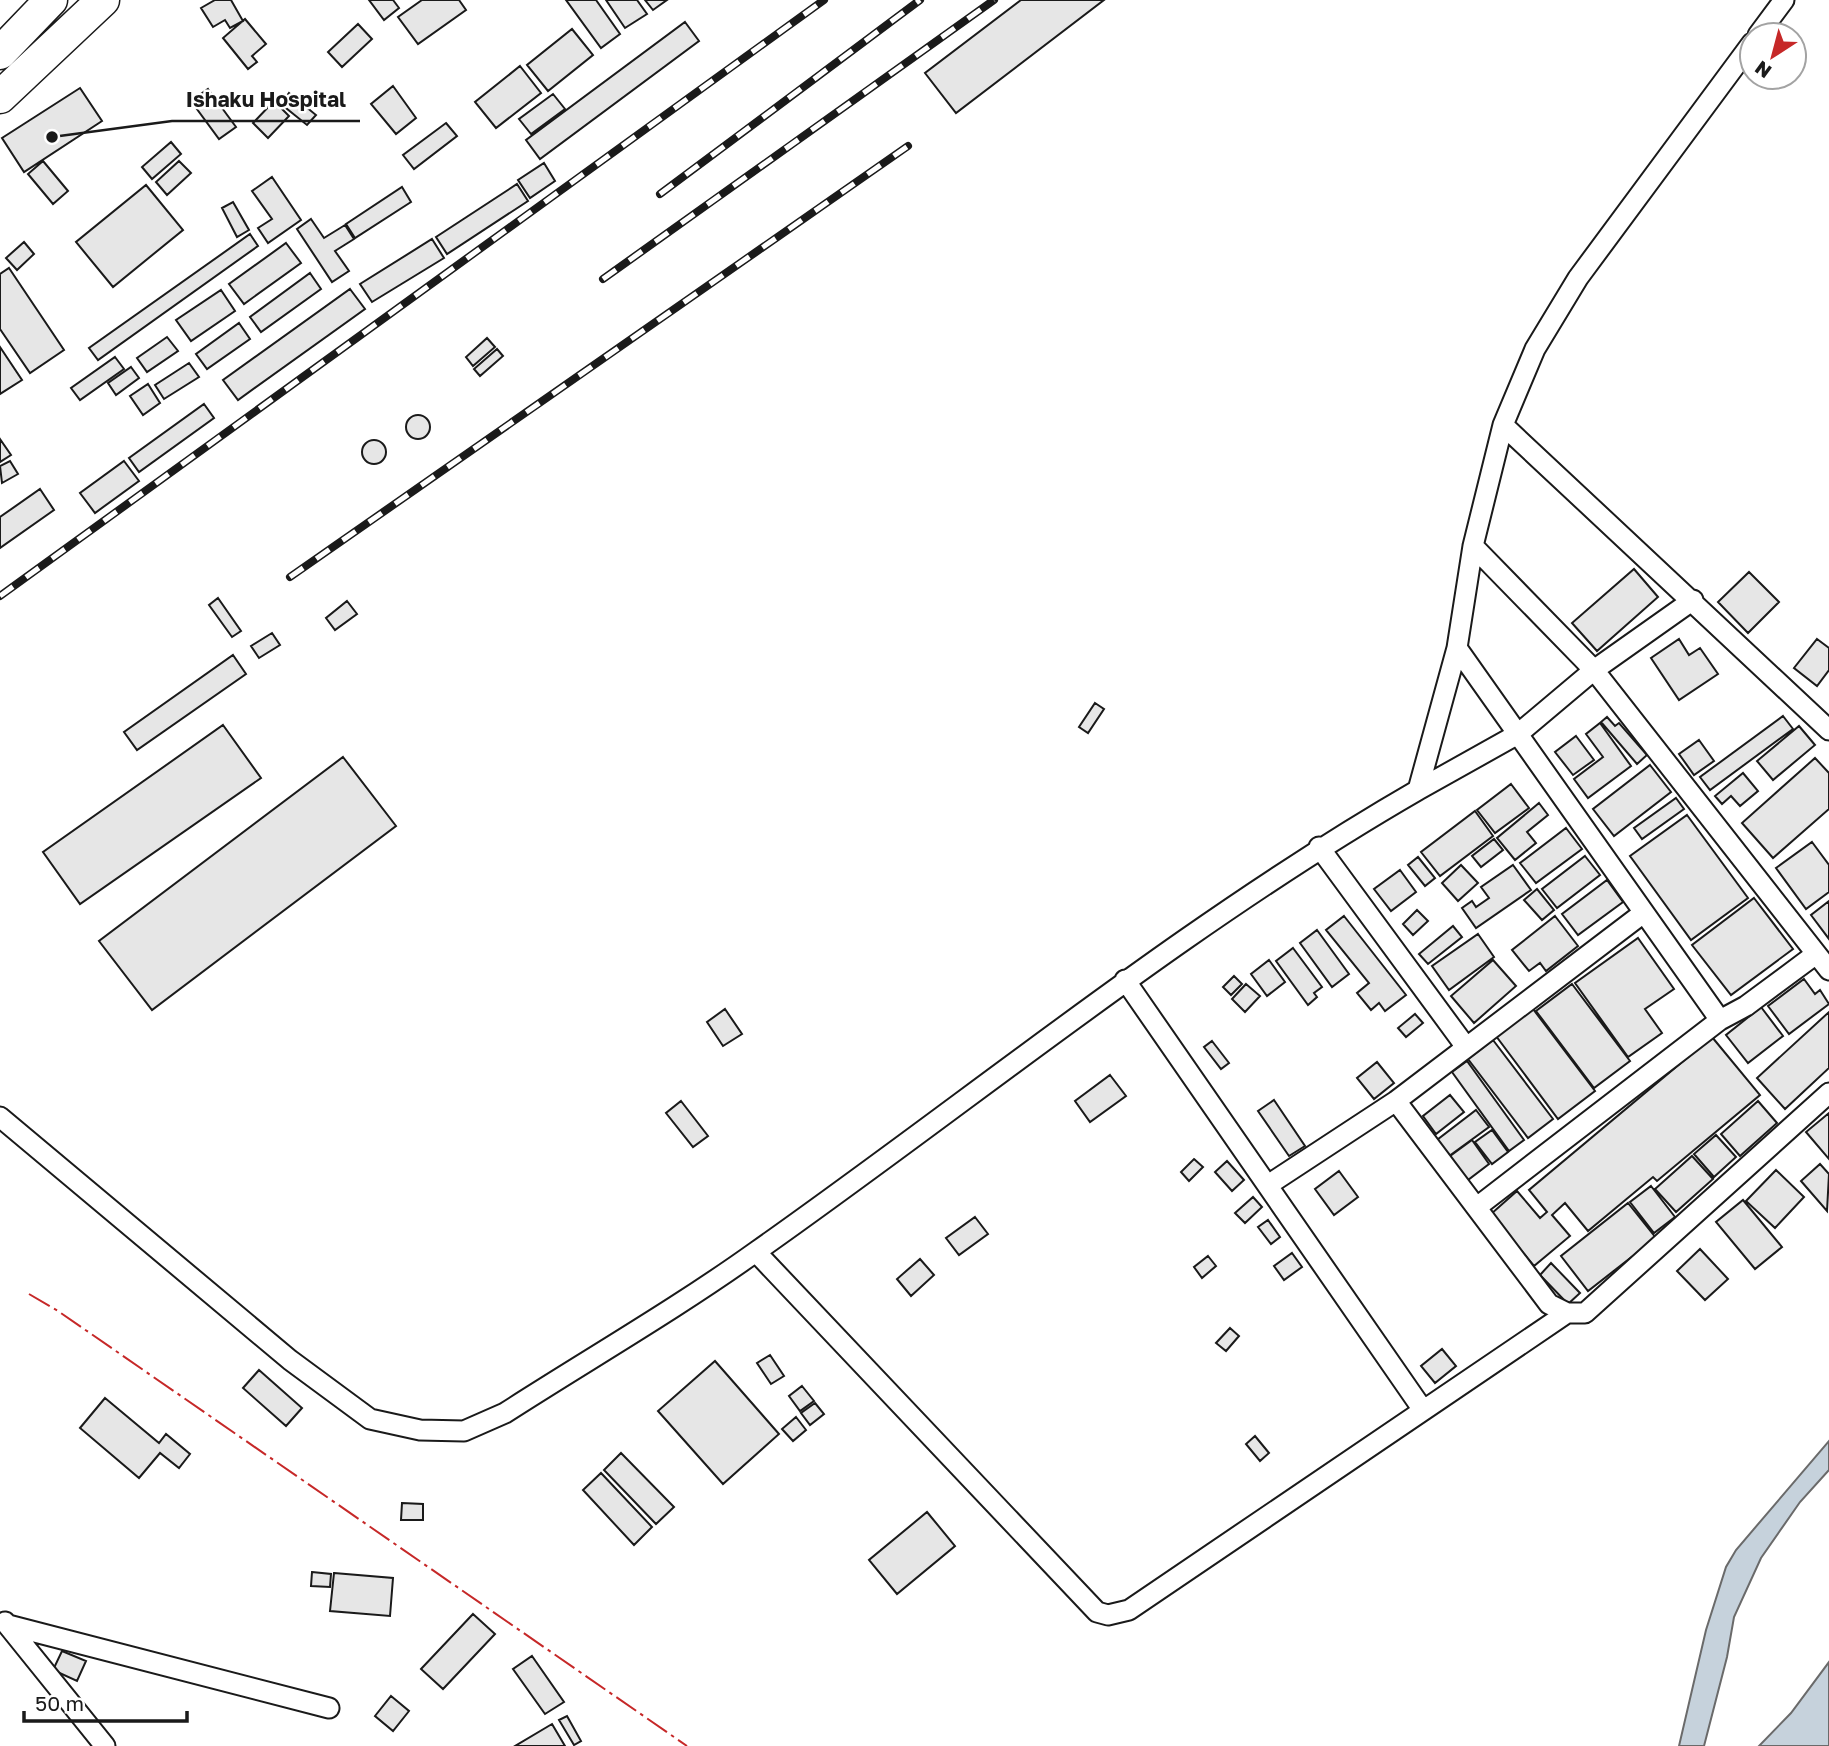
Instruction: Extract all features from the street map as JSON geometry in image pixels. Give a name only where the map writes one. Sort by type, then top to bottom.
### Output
[{"type":"main road","points":[[0,53],[51,0]]},
{"type":"main road","points":[[0,97],[103,0]]},
{"type":"street","points":[[1768,21],[1784,0]]},
{"type":"street","points":[[1418,790],[1457,648],[1473,546],[1503,425],[1535,349],[1578,278],[1738,62]]},
{"type":"street","points":[[1503,425],[1829,730]]},
{"type":"street","points":[[1473,546],[1594,670],[1829,970]]},
{"type":"street","points":[[0,1117],[290,1360],[370,1419],[420,1430],[464,1431],[505,1413],[756,1252],[1125,980],[1319,847],[1518,734],[1594,670],[1693,600]]},
{"type":"street","points":[[1457,648],[1720,1020]]},
{"type":"street","points":[[1319,847],[1466,1048]]},
{"type":"street","points":[[1268,1185],[1396,1101],[1643,914]]},
{"type":"street","points":[[1476,1207],[1720,1020],[1746,1006],[1816,954]]},
{"type":"street","points":[[1125,980],[1423,1410]]},
{"type":"street","points":[[1396,1101],[1549,1304],[1567,1313],[1585,1313],[1829,1093]]},
{"type":"street","points":[[756,1252],[1097,1612],[1108,1615],[1129,1610],[1567,1313]]},
{"type":"street","points":[[4,1621],[329,1708]]},
{"type":"street","points":[[4,1621],[105,1746]]},
{"type":"shaded area","points":[[1829,1441],[1829,1470],[1800,1502],[1761,1558],[1734,1617],[1727,1657],[1704,1746],[1679,1746],[1706,1630],[1726,1567],[1736,1550]]},
{"type":"shaded area","points":[[1829,1662],[1829,1746],[1759,1746],[1791,1713]]},
{"type":"building","points":[[215,0],[231,0],[243,21],[230,28],[225,20],[213,27],[201,8]]},
{"type":"building","points":[[369,0],[393,0],[399,8],[384,20]]},
{"type":"building","points":[[422,0],[459,0],[466,10],[418,44],[398,17]]},
{"type":"building","points":[[566,0],[596,0],[620,34],[601,48]]},
{"type":"building","points":[[606,0],[637,0],[647,14],[625,28]]},
{"type":"building","points":[[645,0],[667,0],[653,10]]},
{"type":"building","points":[[1021,0],[1104,0],[956,113],[925,73]]},
{"type":"building","points":[[245,19],[266,44],[252,56],[257,62],[248,69],[223,38]]},
{"type":"building","points":[[685,22],[699,41],[540,159],[526,140]]},
{"type":"building","points":[[358,24],[372,39],[342,67],[328,52]]},
{"type":"building","points":[[572,29],[593,55],[548,91],[527,65]]},
{"type":"building","points":[[520,66],[541,93],[496,128],[475,102]]},
{"type":"building","points":[[393,86],[416,118],[396,134],[371,104]]},
{"type":"building","points":[[80,88],[102,121],[24,172],[2,138]]},
{"type":"building","points":[[208,89],[236,127],[219,139],[191,101]]},
{"type":"building","points":[[289,93],[316,115],[307,125],[281,104]]},
{"type":"building","points":[[553,94],[565,109],[531,134],[519,119]]},
{"type":"building","points":[[274,101],[289,116],[268,138],[253,123]]},
{"type":"building","points":[[446,123],[457,136],[414,169],[403,155]]},
{"type":"building","points":[[171,142],[181,154],[152,179],[142,167]]},
{"type":"building","points":[[43,161],[68,191],[53,204],[28,174]]},
{"type":"building","points":[[179,161],[191,173],[167,195],[156,182]]},
{"type":"building","points":[[544,163],[555,181],[530,198],[518,180]]},
{"type":"building","points":[[272,177],[301,220],[268,243],[258,228],[272,219],[252,191]]},
{"type":"building","points":[[517,184],[528,201],[447,254],[436,237]]},
{"type":"building","points":[[146,185],[183,230],[113,287],[76,242]]},
{"type":"building","points":[[402,187],[411,202],[355,238],[346,224]]},
{"type":"building","points":[[233,202],[249,230],[237,237],[222,208]]},
{"type":"building","points":[[311,219],[324,238],[345,225],[354,239],[335,251],[349,271],[332,282],[297,229]]},
{"type":"building","points":[[250,234],[258,246],[98,360],[89,348]]},
{"type":"building","points":[[432,239],[444,258],[372,302],[360,284]]},
{"type":"building","points":[[24,242],[34,254],[17,270],[6,258]]},
{"type":"building","points":[[286,243],[301,263],[244,304],[229,284]]},
{"type":"building","points":[[9,268],[64,350],[30,373],[0,329],[0,274]]},
{"type":"building","points":[[310,273],[321,289],[261,332],[250,317]]},
{"type":"building","points":[[350,289],[365,309],[238,400],[223,380]]},
{"type":"building","points":[[221,290],[235,311],[191,341],[176,320]]},
{"type":"building","points":[[239,323],[250,339],[207,369],[196,354]]},
{"type":"building","points":[[167,337],[178,351],[147,372],[137,358]]},
{"type":"building","points":[[487,338],[495,347],[473,366],[466,357]]},
{"type":"building","points":[[0,347],[22,380],[0,394]]},
{"type":"building","points":[[497,349],[503,356],[480,376],[474,369]]},
{"type":"building","points":[[115,357],[124,369],[80,400],[71,388]]},
{"type":"building","points":[[189,363],[199,377],[164,399],[155,385]]},
{"type":"building","points":[[131,367],[139,378],[116,395],[108,383]]},
{"type":"building","points":[[148,384],[160,403],[143,415],[130,396]]},
{"type":"building","points":[[204,404],[214,418],[139,472],[129,458]]},
{"type":"building","points":[[418,415],[427,418],[430,427],[427,436],[418,439],[409,436],[406,427],[409,418]]},
{"type":"building","points":[[0,439],[11,455],[0,462]]},
{"type":"building","points":[[374,440],[385,447],[386,452],[379,463],[374,464],[363,457],[362,452],[369,441]]},
{"type":"building","points":[[10,461],[18,474],[2,483],[0,466]]},
{"type":"building","points":[[124,461],[139,481],[95,513],[80,493]]},
{"type":"building","points":[[40,489],[54,510],[0,548],[0,517]]},
{"type":"building","points":[[1634,569],[1658,597],[1597,651],[1572,623]]},
{"type":"building","points":[[1749,572],[1779,602],[1748,633],[1718,602]]},
{"type":"building","points":[[218,598],[241,631],[232,637],[209,605]]},
{"type":"building","points":[[347,601],[357,614],[335,630],[326,618]]},
{"type":"building","points":[[272,633],[280,645],[259,658],[251,646]]},
{"type":"building","points":[[1679,639],[1689,655],[1700,648],[1718,674],[1679,700],[1651,658]]},
{"type":"building","points":[[1817,639],[1829,648],[1829,670],[1817,686],[1794,668]]},
{"type":"building","points":[[233,655],[246,674],[137,750],[124,732]]},
{"type":"building","points":[[1095,703],[1104,709],[1088,733],[1079,727]]},
{"type":"building","points":[[1783,716],[1793,729],[1710,790],[1700,777]]},
{"type":"building","points":[[1607,717],[1615,726],[1619,723],[1647,755],[1637,764],[1601,722]]},
{"type":"building","points":[[1600,723],[1631,766],[1588,798],[1574,779],[1603,757],[1586,734]]},
{"type":"building","points":[[223,725],[261,778],[80,904],[43,852]]},
{"type":"building","points":[[1799,726],[1815,745],[1773,780],[1757,761]]},
{"type":"building","points":[[1576,736],[1594,760],[1573,775],[1555,752]]},
{"type":"building","points":[[1699,740],[1714,761],[1694,775],[1679,754]]},
{"type":"building","points":[[343,757],[396,826],[152,1010],[99,941]]},
{"type":"building","points":[[1815,758],[1829,773],[1829,809],[1773,858],[1742,823]]},
{"type":"building","points":[[1650,765],[1671,792],[1614,836],[1593,809]]},
{"type":"building","points":[[1743,773],[1758,791],[1740,806],[1731,796],[1722,804],[1715,796]]},
{"type":"building","points":[[1511,784],[1529,808],[1495,833],[1477,810]]},
{"type":"building","points":[[1676,798],[1684,809],[1642,839],[1634,828]]},
{"type":"building","points":[[1539,803],[1548,815],[1527,832],[1536,843],[1515,860],[1497,838]]},
{"type":"building","points":[[1475,811],[1493,836],[1440,876],[1421,852]]},
{"type":"building","points":[[1687,815],[1748,898],[1691,940],[1630,856]]},
{"type":"building","points":[[1566,828],[1582,849],[1536,883],[1520,863]]},
{"type":"building","points":[[1494,839],[1503,850],[1481,867],[1472,856]]},
{"type":"building","points":[[1812,842],[1829,865],[1829,892],[1806,909],[1776,868]]},
{"type":"building","points":[[1585,856],[1600,875],[1557,908],[1542,889]]},
{"type":"building","points":[[1418,857],[1435,878],[1425,886],[1408,865]]},
{"type":"building","points":[[1461,865],[1478,883],[1458,901],[1442,883]]},
{"type":"building","points":[[1513,865],[1531,890],[1476,928],[1462,908],[1472,901],[1476,907],[1489,898],[1481,887]]},
{"type":"building","points":[[1400,870],[1416,892],[1391,911],[1374,889]]},
{"type":"building","points":[[1607,880],[1623,902],[1578,935],[1562,914]]},
{"type":"building","points":[[1537,889],[1554,910],[1542,920],[1524,900]]},
{"type":"building","points":[[1754,898],[1793,949],[1731,995],[1692,945]]},
{"type":"building","points":[[1829,901],[1829,939],[1811,915]]},
{"type":"building","points":[[1417,910],[1428,921],[1413,935],[1403,924]]},
{"type":"building","points":[[1344,916],[1406,995],[1385,1011],[1379,1003],[1371,1010],[1357,993],[1369,983],[1326,930]]},
{"type":"building","points":[[1555,916],[1578,946],[1546,971],[1540,963],[1529,971],[1512,950]]},
{"type":"building","points":[[1453,926],[1462,937],[1428,964],[1419,954]]},
{"type":"building","points":[[1317,930],[1349,974],[1332,987],[1300,943]]},
{"type":"building","points":[[1478,934],[1494,957],[1449,990],[1432,966]]},
{"type":"building","points":[[1638,938],[1674,989],[1645,1009],[1662,1033],[1628,1057],[1575,983]]},
{"type":"building","points":[[1293,948],[1322,987],[1314,993],[1317,997],[1308,1005],[1276,961]]},
{"type":"building","points":[[1269,960],[1285,982],[1267,996],[1251,974]]},
{"type":"building","points":[[1493,960],[1516,986],[1474,1023],[1451,996]]},
{"type":"building","points":[[1234,976],[1242,984],[1231,995],[1223,987]]},
{"type":"building","points":[[1804,979],[1815,994],[1820,990],[1829,1004],[1789,1034],[1768,1006]]},
{"type":"building","points":[[1246,984],[1260,996],[1245,1012],[1232,999]]},
{"type":"building","points":[[1572,984],[1630,1061],[1594,1088],[1536,1011]]},
{"type":"building","points":[[1761,1007],[1783,1036],[1748,1063],[1726,1035]]},
{"type":"building","points":[[725,1009],[742,1034],[723,1046],[707,1022]]},
{"type":"building","points":[[1533,1009],[1595,1091],[1558,1119],[1496,1036]]},
{"type":"building","points":[[1829,1012],[1829,1068],[1785,1109],[1757,1078]]},
{"type":"building","points":[[1415,1014],[1423,1023],[1406,1037],[1398,1028]]},
{"type":"building","points":[[1712,1037],[1760,1095],[1657,1181],[1653,1177],[1588,1231],[1565,1203],[1552,1215],[1570,1236],[1534,1266],[1491,1214],[1517,1191],[1540,1218],[1547,1212],[1529,1190]]},
{"type":"building","points":[[1493,1040],[1553,1119],[1528,1138],[1468,1059]]},
{"type":"building","points":[[1212,1041],[1229,1063],[1221,1069],[1204,1047]]},
{"type":"building","points":[[1467,1061],[1524,1140],[1509,1151],[1452,1072]]},
{"type":"building","points":[[1377,1062],[1394,1083],[1374,1099],[1357,1078]]},
{"type":"building","points":[[1110,1075],[1126,1096],[1090,1122],[1075,1101]]},
{"type":"building","points":[[1450,1095],[1464,1112],[1436,1134],[1423,1116]]},
{"type":"building","points":[[1274,1100],[1305,1146],[1289,1156],[1258,1111]]},
{"type":"building","points":[[681,1101],[708,1136],[693,1147],[666,1113]]},
{"type":"building","points":[[1758,1101],[1777,1123],[1740,1156],[1721,1134]]},
{"type":"building","points":[[1476,1110],[1489,1127],[1445,1159],[1433,1143]]},
{"type":"building","points":[[1829,1113],[1829,1159],[1806,1132]]},
{"type":"building","points":[[1492,1130],[1508,1152],[1492,1164],[1475,1142]]},
{"type":"building","points":[[1716,1135],[1736,1157],[1714,1177],[1694,1154]]},
{"type":"building","points":[[1472,1140],[1489,1164],[1464,1183],[1446,1159]]},
{"type":"building","points":[[1692,1156],[1713,1179],[1676,1212],[1655,1189]]},
{"type":"building","points":[[1194,1159],[1203,1167],[1189,1181],[1181,1172]]},
{"type":"building","points":[[1227,1161],[1244,1180],[1232,1191],[1215,1172]]},
{"type":"building","points":[[1820,1164],[1829,1174],[1827,1211],[1801,1181]]},
{"type":"building","points":[[1776,1170],[1804,1197],[1775,1228],[1746,1201]]},
{"type":"building","points":[[1339,1171],[1358,1197],[1334,1215],[1315,1189]]},
{"type":"building","points":[[1651,1186],[1675,1217],[1654,1233],[1630,1202]]},
{"type":"building","points":[[1253,1197],[1262,1207],[1245,1223],[1235,1213]]},
{"type":"building","points":[[1743,1200],[1782,1247],[1755,1269],[1716,1222]]},
{"type":"building","points":[[1628,1203],[1656,1238],[1588,1291],[1561,1256]]},
{"type":"building","points":[[975,1217],[988,1234],[959,1255],[946,1238]]},
{"type":"building","points":[[1268,1220],[1280,1237],[1271,1244],[1258,1227]]},
{"type":"building","points":[[1700,1249],[1728,1279],[1705,1300],[1677,1271]]},
{"type":"building","points":[[1292,1253],[1302,1267],[1284,1280],[1274,1266]]},
{"type":"building","points":[[1208,1256],[1216,1266],[1202,1278],[1194,1267]]},
{"type":"building","points":[[920,1259],[934,1275],[911,1296],[897,1279]]},
{"type":"building","points":[[1551,1263],[1580,1293],[1568,1304],[1540,1275]]},
{"type":"building","points":[[1230,1328],[1239,1336],[1226,1351],[1216,1343]]},
{"type":"building","points":[[1442,1349],[1456,1366],[1435,1383],[1421,1366]]},
{"type":"building","points":[[770,1355],[784,1376],[771,1384],[757,1363]]},
{"type":"building","points":[[715,1361],[779,1434],[723,1484],[658,1411]]},
{"type":"building","points":[[259,1370],[302,1408],[286,1426],[243,1388]]},
{"type":"building","points":[[802,1386],[814,1401],[800,1411],[789,1396]]},
{"type":"building","points":[[105,1398],[159,1443],[166,1434],[190,1454],[179,1468],[160,1453],[139,1478],[80,1428]]},
{"type":"building","points":[[815,1403],[824,1414],[810,1425],[801,1413]]},
{"type":"building","points":[[796,1417],[806,1430],[793,1441],[782,1429]]},
{"type":"building","points":[[1255,1436],[1269,1453],[1260,1461],[1246,1444]]},
{"type":"building","points":[[621,1453],[674,1507],[656,1524],[604,1470]]},
{"type":"building","points":[[601,1473],[652,1527],[634,1545],[583,1490]]},
{"type":"building","points":[[402,1503],[423,1504],[423,1520],[401,1520]]},
{"type":"building","points":[[927,1512],[955,1546],[897,1594],[869,1560]]},
{"type":"building","points":[[312,1572],[331,1574],[330,1587],[311,1586]]},
{"type":"building","points":[[334,1573],[393,1578],[390,1616],[330,1611]]},
{"type":"building","points":[[473,1614],[495,1634],[443,1689],[421,1669]]},
{"type":"building","points":[[62,1651],[86,1661],[77,1681],[53,1670]]},
{"type":"building","points":[[532,1656],[564,1702],[545,1714],[513,1669]]},
{"type":"building","points":[[391,1696],[409,1711],[393,1731],[375,1716]]},
{"type":"building","points":[[567,1716],[581,1741],[574,1745],[559,1720]]},
{"type":"building","points":[[552,1724],[565,1746],[515,1746]]},
{"type":"railway","points":[[0,596],[824,0]]},
{"type":"railway","points":[[660,194],[920,0]]},
{"type":"railway","points":[[603,279],[994,0]]},
{"type":"railway","points":[[290,577],[908,146]]},
{"type":"power","points":[[29,1294],[58,1311],[687,1746]]},
{"type":"place","name":"Ishaku Hospital","points":[[52,137]]}]
